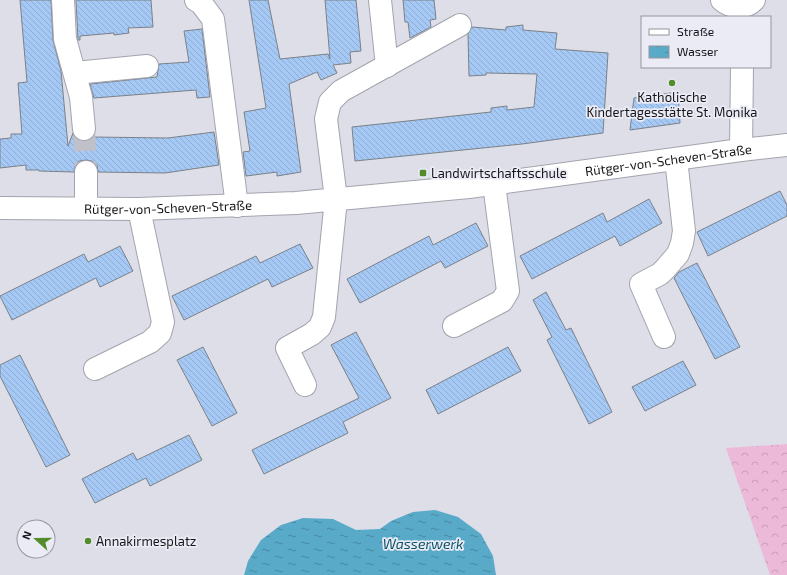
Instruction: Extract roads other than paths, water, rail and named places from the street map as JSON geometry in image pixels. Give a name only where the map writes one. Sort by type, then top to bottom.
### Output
[{"type":"street","points":[[63,0],[65,39],[81,97],[84,129]]},
{"type":"street","points":[[196,0],[200,2],[213,19],[237,206]]},
{"type":"street","points":[[380,0],[387,66]]},
{"type":"street","points":[[722,0],[734,7],[746,6]]},
{"type":"street","points":[[305,385],[287,348],[312,334],[320,327],[324,317],[336,199],[326,119],[330,102],[341,91],[460,25]]},
{"type":"street","points":[[75,73],[147,66]]},
{"type":"street","points":[[741,150],[742,68]]},
{"type":"street","name":"Rütger-von-Scheven-Straße","points":[[0,208],[139,209],[296,203],[494,184],[787,145]]},
{"type":"street","points":[[664,337],[641,284],[660,274],[678,254],[682,243],[684,231],[676,159]]},
{"type":"street","points":[[86,172],[86,208]]},
{"type":"street","points":[[454,326],[502,301],[508,291],[494,184]]},
{"type":"street","points":[[95,369],[150,342],[160,332],[163,322],[139,209]]},
{"type":"water","name":"Wasserwerk","points":[[435,510],[458,517],[481,534],[493,556],[496,575],[244,575],[248,561],[261,540],[281,525],[303,518],[333,519],[356,530],[380,529],[391,521],[413,512]]},
{"type":"tunnel","points":[[84,129],[86,172]]},
{"type":"place","name":"Katholische Kindertagesstätte St. Monika","points":[[672,83]]},
{"type":"place","name":"Landwirtschaftsschule","points":[[423,173]]},
{"type":"place","name":"Annakirmesplatz","points":[[88,541]]}]
